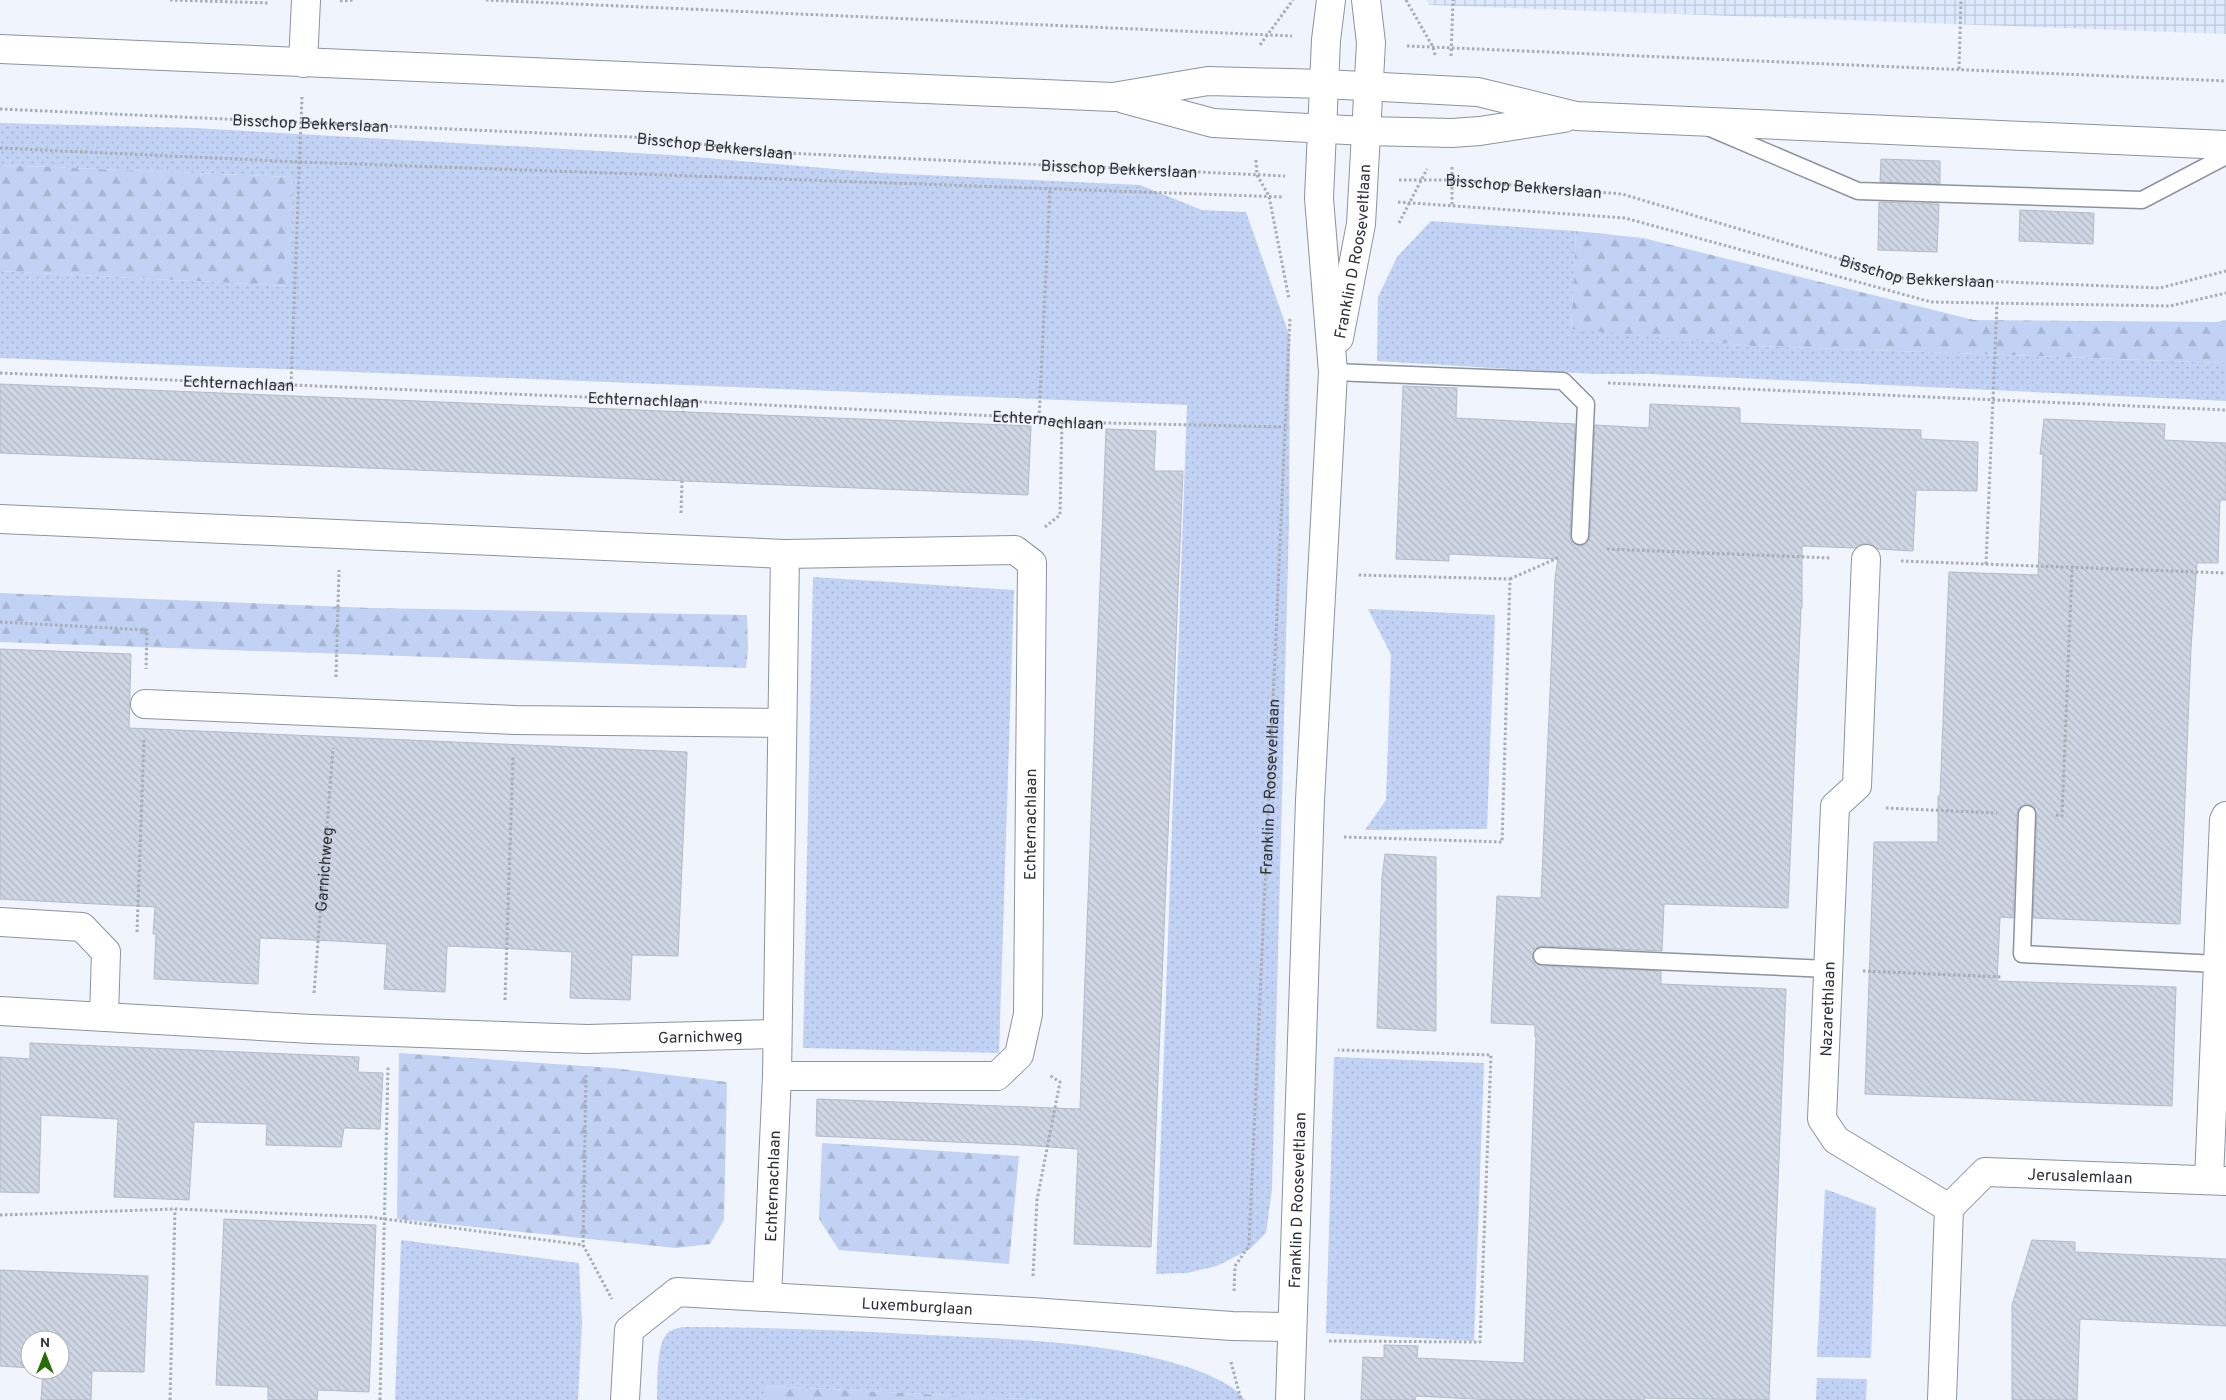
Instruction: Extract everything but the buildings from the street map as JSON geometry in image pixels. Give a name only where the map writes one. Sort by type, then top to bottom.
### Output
[{"type":"street","name":"Franklin D Rooseveltlaan","points":[[1290,1400],[1300,1049],[1332,372],[1319,198],[1326,40],[1331,0]]},
{"type":"street","name":"Franklin D Rooseveltlaan","points":[[1332,372],[1361,224],[1371,43],[1366,0]]},
{"type":"street","points":[[304,63],[306,2]]},
{"type":"street","points":[[0,49],[1113,97],[1208,81],[1324,84],[1478,92],[1576,116],[2226,145]]},
{"type":"street","points":[[1113,97],[1213,123],[1366,130],[1452,133],[1576,116]]},
{"type":"street","points":[[0,519],[785,554],[1015,550]]},
{"type":"street","name":"Echternachlaan","points":[[1015,550],[1032,563],[1028,1014],[1019,1055]]},
{"type":"street","name":"Echternachlaan","points":[[767,1297],[777,1076],[785,554]]},
{"type":"street","points":[[1835,806],[1857,786],[1866,559]]},
{"type":"street","points":[[145,704],[514,720],[782,723]]},
{"type":"street","name":"Nazarethlaan","points":[[1835,806],[1822,1119],[1836,1140],[1949,1208]]},
{"type":"street","points":[[2217,1180],[2217,964],[2224,820],[2226,816]]},
{"type":"street","points":[[0,922],[82,927],[106,952],[104,1016]]},
{"type":"street","name":"Garnichweg","points":[[0,1011],[311,1029],[587,1039],[777,1034]]},
{"type":"street","points":[[777,1076],[997,1076],[1019,1055]]},
{"type":"street","name":"Jerusalemlaan","points":[[1949,1208],[1985,1172],[2217,1180]]},
{"type":"street","points":[[1942,1400],[1949,1208]]},
{"type":"street","name":"Luxemburglaan","points":[[629,1330],[677,1292],[1032,1312],[1232,1326],[1291,1334]]},
{"type":"street","points":[[625,1400],[629,1330]]},
{"type":"lane","points":[[1694,122],[1858,192],[2142,200],[2226,156]]},
{"type":"lane","points":[[1332,372],[1563,381],[1586,404],[1580,536]]},
{"type":"lane","points":[[2027,814],[2022,954],[2217,964]]},
{"type":"lane","points":[[1542,956],[1828,969]]},
{"type":"path","points":[[170,0],[306,2],[355,0]]},
{"type":"path","points":[[1268,34],[1293,0]]},
{"type":"path","points":[[1959,70],[1961,0]]},
{"type":"path","name":"Bisschop Bekkerslaan","points":[[0,109],[631,137],[786,153],[1320,177]]},
{"type":"path","points":[[291,384],[301,123]]},
{"type":"path","points":[[0,148],[300,162],[1269,196]]},
{"type":"path","name":"Franklin D Rooseveltlaan","points":[[1241,1400],[1231,1362],[1232,1326],[1235,1266],[1249,1246],[1291,308],[1269,196],[1257,175]]},
{"type":"path","name":"Bisschop Bekkerslaan","points":[[1363,189],[1452,180],[1622,194],[1903,278],[2160,288],[2226,271]]},
{"type":"path","points":[[1039,418],[1050,189]]},
{"type":"path","points":[[1363,189],[1625,218],[1931,302],[2170,306],[2226,293]]},
{"type":"path","points":[[1986,564],[1997,303]]},
{"type":"path","name":"Echternachlaan","points":[[0,373],[682,401],[1039,418],[1062,422],[1285,427]]},
{"type":"path","points":[[1563,381],[2226,410]]},
{"type":"path","points":[[682,401],[683,412]]},
{"type":"path","points":[[1015,550],[1060,515],[1062,422]]},
{"type":"path","name":"Garnichweg","points":[[311,1029],[335,711],[340,534]]},
{"type":"path","points":[[1323,574],[1510,579],[1562,556]]},
{"type":"path","points":[[1835,806],[2062,816],[2072,568]]},
{"type":"path","points":[[1309,836],[1502,842],[1510,579]]},
{"type":"path","points":[[0,622],[147,630],[136,942]]},
{"type":"path","points":[[504,1036],[514,720]]},
{"type":"path","points":[[1828,969],[2007,977],[2022,954]]},
{"type":"path","points":[[380,1400],[388,1031]]},
{"type":"path","points":[[587,1039],[583,1245],[629,1330]]},
{"type":"path","points":[[1291,1334],[1480,1342],[1491,1055],[1300,1049]]},
{"type":"path","points":[[1019,1055],[1060,1082],[1037,1200],[1032,1312]]},
{"type":"path","points":[[170,1400],[175,1209]]},
{"type":"path","points":[[0,1215],[175,1209],[385,1219],[583,1245]]},
{"type":"shaded area","points":[[1426,0],[2226,0],[2226,34],[1429,5]]},
{"type":"green space","points":[[0,123],[194,128],[671,155],[882,173],[1140,185],[1202,210],[1246,212],[1290,337],[1289,522],[1272,1189],[1266,1233],[1250,1249],[1217,1266],[1187,1273],[1156,1274],[1187,405],[0,358],[0,271],[289,286],[293,177],[0,165]]},
{"type":"green space","points":[[0,165],[293,177],[290,286],[0,271]]},
{"type":"green space","points":[[1431,221],[1576,231],[1571,328],[1754,346],[2226,363],[2226,401],[1650,374],[1595,374],[1377,361],[1378,297],[1397,257]]},
{"type":"green space","points":[[1576,231],[1643,238],[1974,320],[2217,322],[2226,320],[2226,363],[1754,346],[1571,329]]},
{"type":"green space","points":[[813,577],[1014,590],[999,1053],[803,1048]]},
{"type":"green space","points":[[0,593],[371,608],[747,615],[748,648],[746,668],[0,642]]},
{"type":"green space","points":[[1368,609],[1495,615],[1487,829],[1365,830],[1386,800],[1391,655]]},
{"type":"green space","points":[[399,1053],[613,1068],[727,1082],[724,1220],[710,1244],[676,1248],[397,1219]]},
{"type":"green space","points":[[1334,1057],[1484,1063],[1474,1341],[1326,1333]]},
{"type":"green space","points":[[822,1143],[1019,1156],[1009,1264],[839,1250],[819,1219]]},
{"type":"green space","points":[[1825,1189],[1876,1208],[1871,1358],[1817,1357]]},
{"type":"green space","points":[[401,1240],[579,1263],[582,1323],[578,1400],[395,1400]]},
{"type":"green space","points":[[682,1327],[774,1328],[1064,1343],[1124,1351],[1183,1366],[1220,1380],[1235,1390],[1245,1400],[1044,1400],[767,1386],[766,1400],[657,1400],[658,1363],[662,1343],[670,1331]]},
{"type":"green space","points":[[1817,1378],[1867,1379],[1866,1400],[1816,1400]]},
{"type":"green space","points":[[766,1386],[1044,1400],[766,1400]]}]
